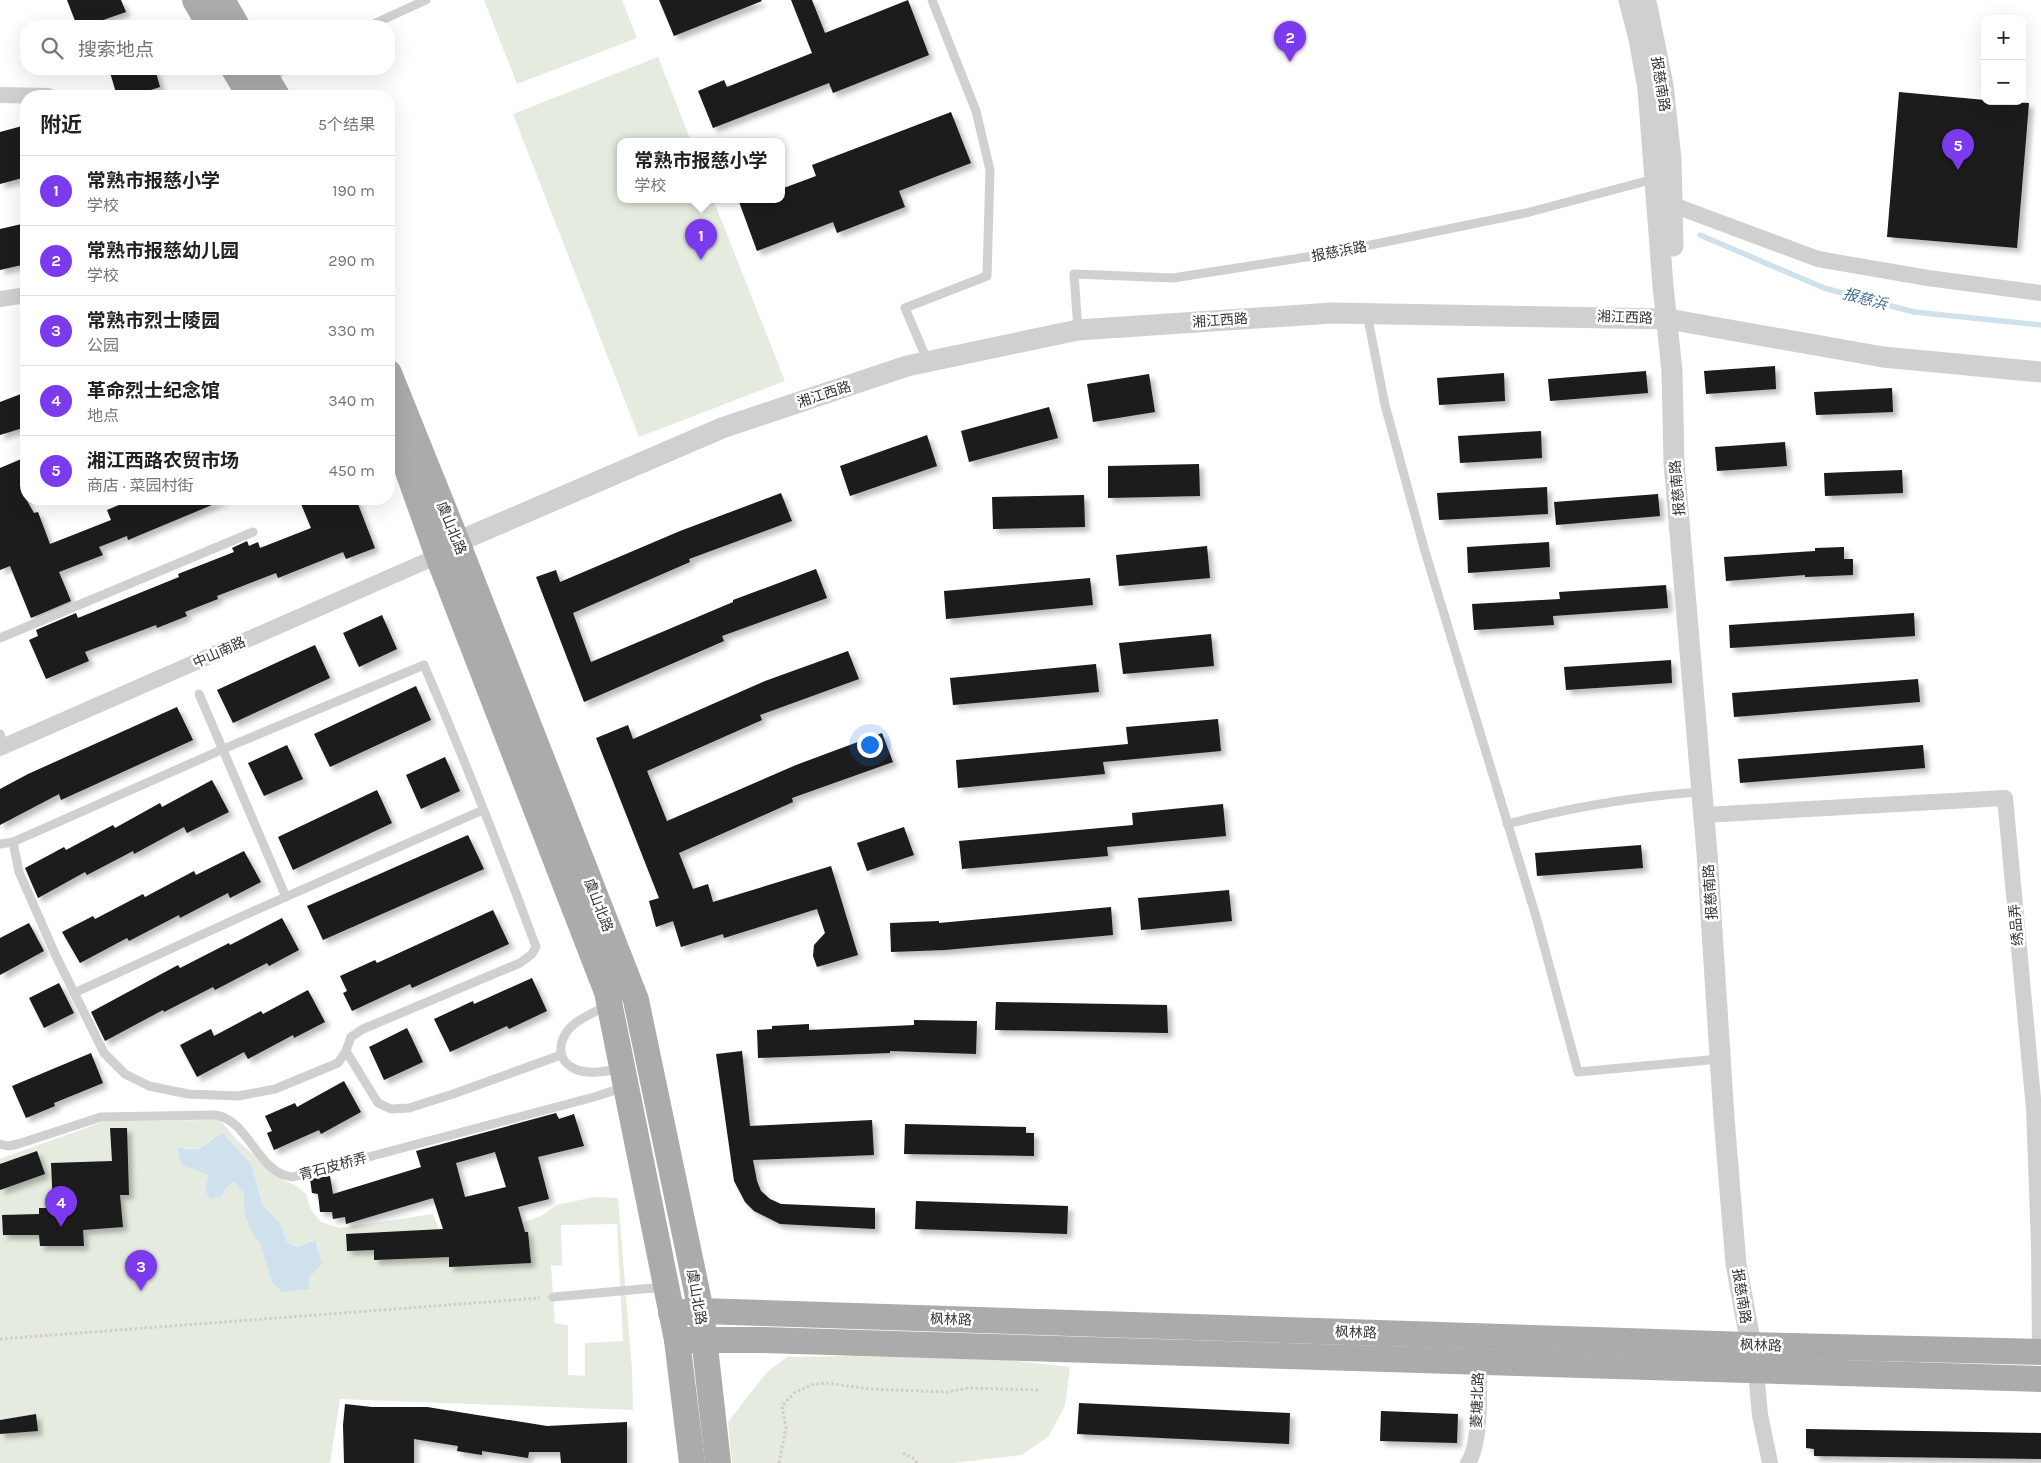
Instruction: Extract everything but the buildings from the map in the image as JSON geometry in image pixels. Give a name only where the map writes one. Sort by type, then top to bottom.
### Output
[{"type":"main road","points":[[195,0],[207,20]]},
{"type":"main road","points":[[222,0],[234,20]]},
{"type":"main road","points":[[250,75],[268,82]]},
{"type":"main road","name":"虞山北路","points":[[395,391],[448,549],[607,992],[677,1340],[692,1463]]},
{"type":"main road","name":"虞山北路","points":[[395,431],[448,549],[636,1000],[700,1311],[718,1463]]},
{"type":"main road","name":"枫林路","points":[[671,1313],[700,1311],[1750,1345],[2041,1352]]},
{"type":"main road","name":"枫林路","points":[[677,1340],[784,1341],[2041,1378]]},
{"type":"street","name":"报慈南路","points":[[1629,0],[1639,39],[1648,89],[1668,319],[1672,371],[1674,462],[1704,815],[1736,1264],[1756,1370],[1760,1415],[1770,1463]]},
{"type":"street","name":"报慈南路","points":[[1644,0],[1647,6],[1664,85],[1671,159],[1673,290],[1668,319]]},
{"type":"street","points":[[0,95],[20,95]]},
{"type":"street","points":[[1673,205],[1818,259],[1928,278],[2041,293],[2041,285]]},
{"type":"street","points":[[0,299],[20,295]]},
{"type":"street","name":"湘江西路","points":[[448,549],[722,428],[907,366],[1078,330],[1332,313],[1668,319],[1883,357],[2041,372]]},
{"type":"street","name":"中山南路","points":[[1,743],[448,549]]},
{"type":"street","name":"绣品弄","points":[[1704,815],[2005,798],[2034,1109],[2041,1352]]},
{"type":"street","name":"菱塘北路","points":[[1468,1463],[1472,1457],[1477,1426],[1477,1336]]},
{"type":"lane","points":[[382,20],[426,0]]},
{"type":"lane","points":[[928,362],[905,308],[987,276],[990,195],[990,170],[976,111],[932,0]]},
{"type":"lane","name":"报慈浜路","points":[[1078,330],[1074,274],[1173,278],[1323,254],[1526,214],[1655,179]]},
{"type":"lane","points":[[1367,313],[1390,424],[1424,548],[1537,920],[1578,1072],[1720,1058]]},
{"type":"lane","points":[[0,638],[253,532]]},
{"type":"lane","points":[[0,844],[13,842],[424,665],[484,810],[536,947],[532,954],[520,963],[363,1029],[351,1037],[338,1063],[275,1089],[238,1096],[188,1094],[150,1086],[124,1074],[104,1053],[74,993],[19,872],[13,842]]},
{"type":"lane","points":[[199,694],[286,897]]},
{"type":"lane","points":[[1508,824],[1576,806],[1666,794],[1702,792]]},
{"type":"lane","points":[[74,993],[484,810]]},
{"type":"lane","points":[[610,1005],[585,1016],[571,1026],[563,1038],[561,1054],[564,1062],[575,1069],[624,1078]]},
{"type":"lane","points":[[346,1050],[378,1103],[391,1109],[409,1108],[453,1094],[561,1054]]},
{"type":"lane","name":"青石皮桥弄","points":[[0,1144],[8,1146],[18,1144],[92,1119],[112,1116],[215,1115],[230,1120],[280,1175],[293,1177],[594,1097],[624,1078]]},
{"type":"lane","points":[[553,1297],[666,1287]]},
{"type":"path","points":[[0,1339],[553,1297]]},
{"type":"path","points":[[779,1463],[786,1428],[782,1406],[794,1393],[811,1385],[826,1383],[871,1389],[946,1392],[969,1388],[1039,1390]]},
{"type":"path","points":[[903,1453],[915,1459],[917,1463]]},
{"type":"shaded area","points":[[484,0],[622,0],[637,38],[517,84]]},
{"type":"shaded area","points":[[658,57],[690,138],[617,138],[617,203],[715,203],[785,381],[639,437],[513,114]]},
{"type":"shaded area","points":[[220,1120],[237,1140],[274,1173],[306,1194],[311,1210],[321,1222],[339,1228],[433,1214],[441,1235],[507,1229],[541,1216],[557,1205],[594,1197],[618,1198],[632,1369],[633,1410],[340,1399],[330,1463],[0,1463],[0,1159],[105,1121]],"holes":[[[223,1133],[252,1165],[262,1204],[280,1223],[287,1242],[297,1247],[314,1240],[315,1270],[309,1278],[269,1270],[260,1243],[251,1232],[245,1214],[243,1193],[234,1182],[226,1188],[222,1196],[205,1191],[208,1175],[181,1163],[177,1147],[186,1149],[198,1148]],[[617,1224],[623,1341],[585,1343],[585,1376],[568,1375],[568,1325],[555,1323],[551,1266],[562,1265],[561,1225]]]},
{"type":"shaded area","points":[[856,1356],[1007,1360],[1070,1367],[1065,1406],[1048,1437],[1022,1455],[953,1463],[732,1463],[728,1422],[767,1372],[787,1357]]},
{"type":"water","points":[[223,1133],[252,1165],[262,1204],[280,1223],[287,1242],[297,1247],[315,1240],[322,1264],[309,1278],[309,1289],[282,1292],[272,1282],[260,1243],[251,1232],[245,1214],[243,1193],[234,1182],[226,1188],[222,1196],[211,1199],[205,1191],[208,1175],[181,1164],[177,1147],[198,1149]]},
{"type":"waterway","name":"报慈浜","points":[[1700,235],[1824,288],[1914,312],[2041,325]]},
{"type":"place","name":"常熟市报慈幼儿园","points":[[1290,62]]},
{"type":"place","name":"湘江西路农贸市场","points":[[1958,170]]},
{"type":"place","name":"常熟市报慈小学","points":[[701,260]]},
{"type":"place","name":"革命烈士纪念馆","points":[[61,1227]]},
{"type":"place","name":"常熟市烈士陵园","points":[[141,1291]]}]
